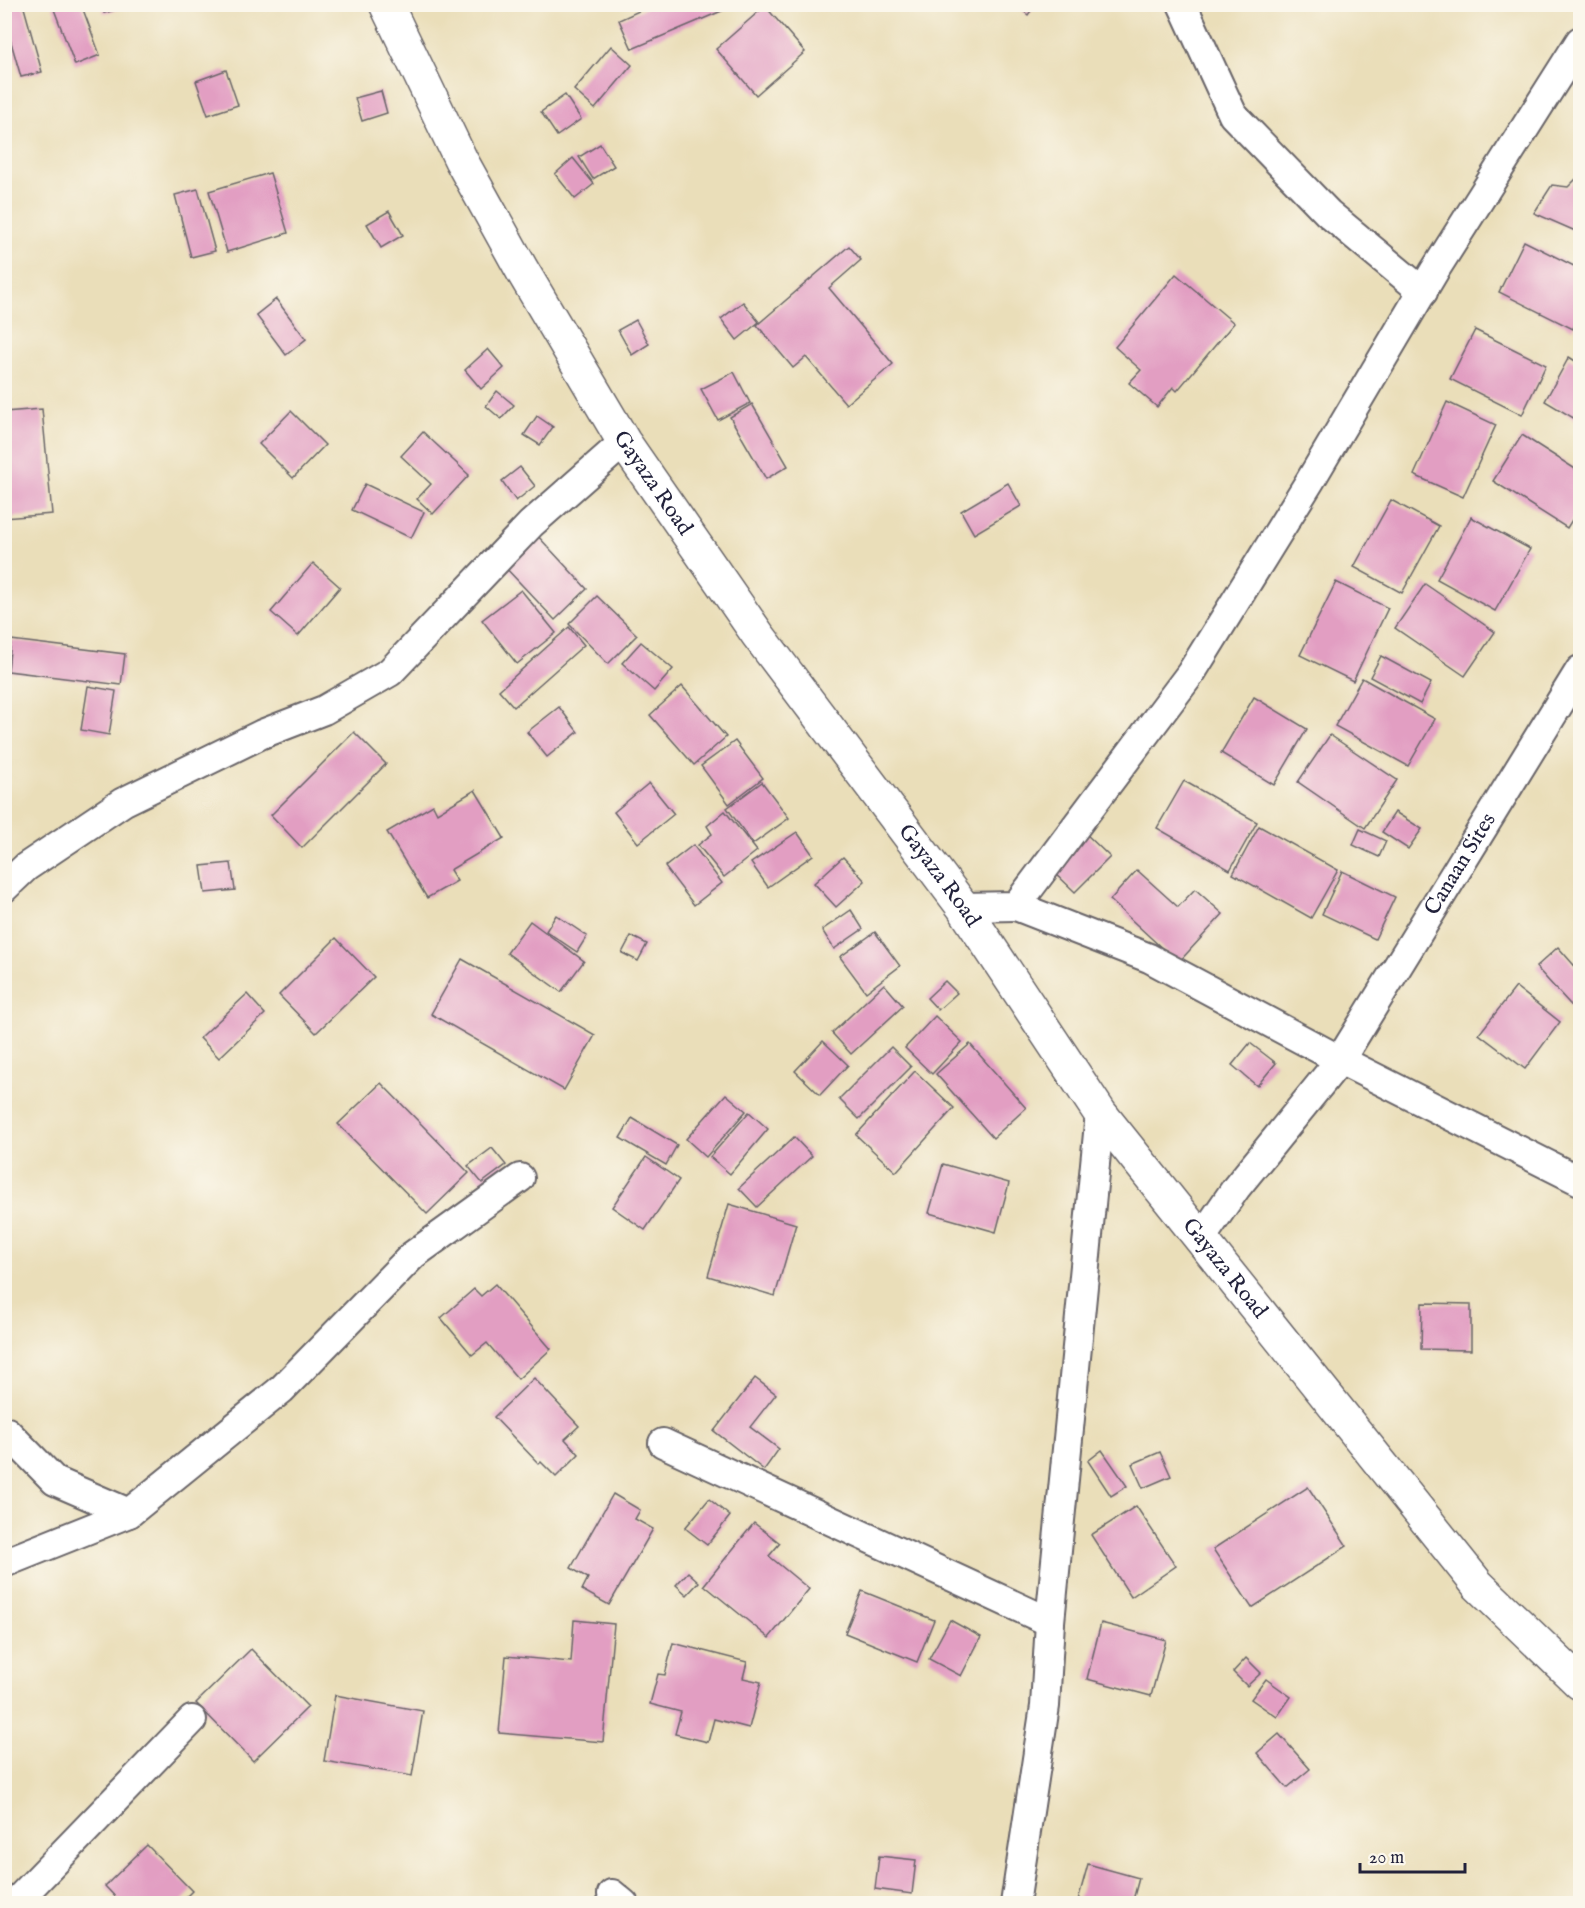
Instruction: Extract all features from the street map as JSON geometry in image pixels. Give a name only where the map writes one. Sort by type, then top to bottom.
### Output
[{"type":"main road","name":"Gayaza Road","points":[[386,4],[461,160],[522,270],[624,442],[758,635],[963,907],[1100,1113],[1478,1585],[1581,1683]]},
{"type":"street","points":[[1182,4],[1233,115],[1328,213],[1423,292]]},
{"type":"street","points":[[1016,906],[1191,673],[1423,292],[1581,41]]},
{"type":"street","points":[[4,888],[26,867],[123,802],[262,734],[324,711],[390,672],[531,524],[624,442]]},
{"type":"street","name":"Canaan Sites","points":[[1200,1240],[1236,1188],[1340,1060],[1581,670]]},
{"type":"street","points":[[963,907],[1016,906],[1149,958],[1340,1060],[1581,1181]]},
{"type":"street","points":[[1015,1904],[1045,1706],[1050,1622],[1100,1113]]},
{"type":"street","points":[[4,1563],[129,1513],[282,1389],[413,1255],[520,1178]]},
{"type":"street","points":[[4,1434],[7,1432],[55,1481],[129,1513]]},
{"type":"street","points":[[663,1443],[1050,1622]]},
{"type":"street","points":[[14,1904],[192,1720]]},
{"type":"building","points":[[4,4],[23,4],[42,72],[21,77],[4,18]]},
{"type":"building","points":[[52,4],[81,4],[100,55],[75,65]]},
{"type":"building","points":[[102,4],[132,4],[133,5],[104,13]]},
{"type":"building","points":[[654,4],[730,4],[731,7],[632,49],[619,20]]},
{"type":"building","points":[[1015,4],[1036,4],[1028,15]]},
{"type":"building","points":[[765,6],[805,52],[756,95],[716,49]]},
{"type":"building","points":[[611,46],[632,65],[595,109],[574,90]]},
{"type":"building","points":[[226,70],[238,105],[208,115],[196,81]]},
{"type":"building","points":[[381,91],[387,113],[362,121],[355,98]]},
{"type":"building","points":[[565,95],[581,119],[557,136],[541,112]]},
{"type":"building","points":[[600,144],[614,166],[593,179],[579,157]]},
{"type":"building","points":[[573,158],[594,184],[575,199],[555,174]]},
{"type":"building","points":[[270,173],[288,233],[227,252],[209,191]]},
{"type":"building","points":[[1580,175],[1580,233],[1534,213],[1552,185],[1568,187]]},
{"type":"building","points":[[198,189],[215,251],[191,257],[175,195]]},
{"type":"building","points":[[389,211],[403,235],[381,248],[367,224]]},
{"type":"building","points":[[1524,241],[1580,269],[1580,313],[1573,329],[1499,292]]},
{"type":"building","points":[[849,246],[861,260],[829,288],[893,364],[846,404],[806,357],[793,368],[757,325]]},
{"type":"building","points":[[1176,274],[1234,323],[1177,391],[1173,387],[1157,407],[1129,383],[1141,370],[1115,347]]},
{"type":"building","points":[[276,299],[306,339],[286,355],[256,315]]},
{"type":"building","points":[[743,302],[759,322],[737,340],[721,319]]},
{"type":"building","points":[[636,320],[649,344],[632,355],[618,330]]},
{"type":"building","points":[[1475,330],[1546,365],[1522,415],[1450,379]]},
{"type":"building","points":[[488,349],[504,368],[481,389],[465,370]]},
{"type":"building","points":[[1569,357],[1580,364],[1580,422],[1545,401]]},
{"type":"building","points":[[734,372],[750,403],[718,420],[701,389]]},
{"type":"building","points":[[497,391],[514,405],[501,419],[486,406]]},
{"type":"building","points":[[1447,402],[1496,425],[1463,497],[1414,475]]},
{"type":"building","points":[[752,404],[788,466],[766,479],[730,417]]},
{"type":"building","points":[[42,409],[52,514],[4,518],[4,412]]},
{"type":"building","points":[[291,411],[325,445],[293,478],[259,444]]},
{"type":"building","points":[[537,416],[553,427],[540,445],[524,435]]},
{"type":"building","points":[[423,432],[469,475],[433,514],[417,499],[431,484],[401,456]]},
{"type":"building","points":[[1522,435],[1580,472],[1580,507],[1567,528],[1493,481]]},
{"type":"building","points":[[520,467],[535,486],[516,501],[502,481]]},
{"type":"building","points":[[1008,483],[1021,506],[974,534],[961,511]]},
{"type":"building","points":[[365,484],[424,512],[411,538],[352,510]]},
{"type":"building","points":[[1391,500],[1439,526],[1402,593],[1354,567]]},
{"type":"building","points":[[1471,517],[1530,549],[1495,611],[1437,579]]},
{"type":"building","points":[[536,534],[587,589],[555,620],[503,565]]},
{"type":"building","points":[[313,563],[340,587],[298,636],[271,612]]},
{"type":"building","points":[[1336,582],[1388,608],[1353,681],[1300,655]]},
{"type":"building","points":[[1425,584],[1495,632],[1465,676],[1395,628]]},
{"type":"building","points":[[521,590],[556,633],[517,664],[482,620]]},
{"type":"building","points":[[597,596],[637,635],[608,664],[569,624]]},
{"type":"building","points":[[569,627],[584,645],[514,707],[499,690]]},
{"type":"building","points":[[11,640],[125,654],[121,685],[8,671]]},
{"type":"building","points":[[641,642],[673,669],[654,691],[622,663]]},
{"type":"building","points":[[1381,656],[1431,683],[1420,704],[1370,677]]},
{"type":"building","points":[[1362,678],[1435,719],[1408,766],[1335,726]]},
{"type":"building","points":[[88,686],[116,691],[109,735],[81,730]]},
{"type":"building","points":[[682,686],[726,737],[694,765],[650,715]]},
{"type":"building","points":[[1254,697],[1307,729],[1274,785],[1221,753]]},
{"type":"building","points":[[559,707],[578,732],[547,757],[527,732]]},
{"type":"building","points":[[354,732],[386,764],[302,848],[271,815]]},
{"type":"building","points":[[1330,735],[1397,780],[1365,828],[1298,782]]},
{"type":"building","points":[[735,741],[763,778],[729,804],[701,766]]},
{"type":"building","points":[[1184,781],[1257,822],[1230,870],[1157,828]]},
{"type":"building","points":[[762,782],[789,818],[753,844],[727,808]]},
{"type":"building","points":[[649,783],[674,814],[638,843],[614,812]]},
{"type":"building","points":[[475,790],[504,838],[450,870],[457,881],[427,898],[387,832],[433,805],[437,813]]},
{"type":"building","points":[[725,811],[757,851],[724,877],[698,845],[712,834],[707,826]]},
{"type":"building","points":[[1395,812],[1422,829],[1408,849],[1382,832]]},
{"type":"building","points":[[1259,826],[1338,870],[1311,918],[1233,874]]},
{"type":"building","points":[[1360,829],[1386,841],[1379,857],[1353,845]]},
{"type":"building","points":[[797,832],[813,855],[768,887],[751,863]]},
{"type":"building","points":[[1084,832],[1110,857],[1075,892],[1049,867]]},
{"type":"building","points":[[693,845],[722,883],[694,905],[665,867]]},
{"type":"building","points":[[843,857],[865,881],[836,907],[814,883]]},
{"type":"building","points":[[231,863],[235,890],[205,893],[201,866]]},
{"type":"building","points":[[1137,870],[1178,907],[1195,889],[1223,914],[1178,963],[1110,900]]},
{"type":"building","points":[[1342,871],[1395,897],[1375,939],[1322,914]]},
{"type":"building","points":[[851,910],[863,929],[834,949],[822,930]]},
{"type":"building","points":[[556,915],[587,936],[577,952],[546,931]]},
{"type":"building","points":[[530,921],[584,961],[561,992],[507,953]]},
{"type":"building","points":[[875,932],[900,966],[866,992],[840,957]]},
{"type":"building","points":[[631,936],[647,944],[638,961],[622,953]]},
{"type":"building","points":[[336,938],[374,977],[316,1033],[279,995]]},
{"type":"building","points":[[1558,947],[1580,972],[1580,1015],[1536,967]]},
{"type":"building","points":[[462,959],[595,1035],[564,1090],[431,1014]]},
{"type":"building","points":[[945,981],[957,993],[938,1010],[927,998]]},
{"type":"building","points":[[884,984],[903,1006],[851,1054],[832,1033]]},
{"type":"building","points":[[1516,987],[1560,1022],[1525,1069],[1479,1034]]},
{"type":"building","points":[[247,994],[265,1014],[219,1058],[200,1038]]},
{"type":"building","points":[[935,1016],[962,1042],[932,1074],[905,1048]]},
{"type":"building","points":[[823,1041],[848,1065],[820,1095],[795,1071]]},
{"type":"building","points":[[1250,1043],[1276,1063],[1257,1086],[1232,1065]]},
{"type":"building","points":[[970,1044],[1026,1108],[993,1138],[936,1074]]},
{"type":"building","points":[[891,1047],[911,1067],[859,1119],[839,1099]]},
{"type":"building","points":[[915,1071],[954,1108],[896,1172],[856,1135]]},
{"type":"building","points":[[381,1083],[469,1173],[427,1214],[338,1124]]},
{"type":"building","points":[[726,1094],[746,1111],[706,1157],[686,1139]]},
{"type":"building","points":[[749,1112],[768,1129],[730,1174],[710,1157]]},
{"type":"building","points":[[632,1118],[677,1145],[666,1165],[620,1138]]},
{"type":"building","points":[[794,1137],[812,1156],[757,1207],[739,1188]]},
{"type":"building","points":[[492,1148],[506,1165],[482,1183],[468,1166]]},
{"type":"building","points":[[646,1157],[679,1180],[645,1230],[612,1207]]},
{"type":"building","points":[[943,1164],[1009,1183],[996,1232],[929,1213]]},
{"type":"building","points":[[729,1204],[796,1224],[775,1296],[708,1276]]},
{"type":"building","points":[[495,1284],[551,1349],[518,1379],[487,1343],[472,1355],[441,1318],[474,1289],[481,1296]]},
{"type":"building","points":[[1422,1303],[1471,1304],[1471,1350],[1421,1349]]},
{"type":"building","points":[[534,1378],[579,1426],[565,1439],[579,1454],[556,1477],[541,1462],[539,1464],[494,1417]]},
{"type":"building","points":[[755,1378],[776,1394],[750,1427],[779,1449],[764,1470],[714,1431]]},
{"type":"building","points":[[1102,1450],[1127,1486],[1111,1496],[1088,1461]]},
{"type":"building","points":[[1160,1452],[1171,1476],[1143,1488],[1132,1464]]},
{"type":"building","points":[[1308,1487],[1347,1546],[1252,1608],[1213,1549]]},
{"type":"building","points":[[613,1494],[640,1510],[635,1519],[653,1529],[609,1605],[582,1590],[588,1578],[571,1568]]},
{"type":"building","points":[[709,1499],[730,1516],[707,1545],[685,1528]]},
{"type":"building","points":[[1136,1506],[1176,1566],[1131,1597],[1091,1535]]},
{"type":"building","points":[[754,1523],[780,1543],[769,1556],[809,1589],[769,1638],[704,1585]]},
{"type":"building","points":[[688,1572],[699,1582],[687,1595],[676,1585]]},
{"type":"building","points":[[862,1591],[934,1620],[917,1662],[845,1633]]},
{"type":"building","points":[[574,1620],[614,1624],[603,1742],[499,1733],[506,1656],[571,1662]]},
{"type":"building","points":[[950,1620],[981,1637],[961,1676],[929,1659]]},
{"type":"building","points":[[1101,1623],[1166,1640],[1151,1696],[1087,1679]]},
{"type":"building","points":[[673,1643],[747,1662],[743,1678],[761,1682],[749,1728],[714,1719],[708,1742],[675,1734],[681,1712],[650,1704],[658,1674],[665,1675]]},
{"type":"building","points":[[251,1649],[308,1707],[253,1761],[196,1703]]},
{"type":"building","points":[[1246,1658],[1261,1673],[1247,1686],[1233,1672]]},
{"type":"building","points":[[1266,1679],[1291,1697],[1277,1717],[1251,1699]]},
{"type":"building","points":[[335,1695],[423,1711],[412,1776],[324,1761]]},
{"type":"building","points":[[1279,1734],[1310,1769],[1287,1788],[1257,1753]]},
{"type":"building","points":[[147,1845],[192,1891],[179,1904],[122,1904],[105,1886]]},
{"type":"building","points":[[879,1856],[916,1860],[912,1894],[875,1889]]},
{"type":"building","points":[[1088,1864],[1139,1878],[1132,1904],[1077,1904]]}]
